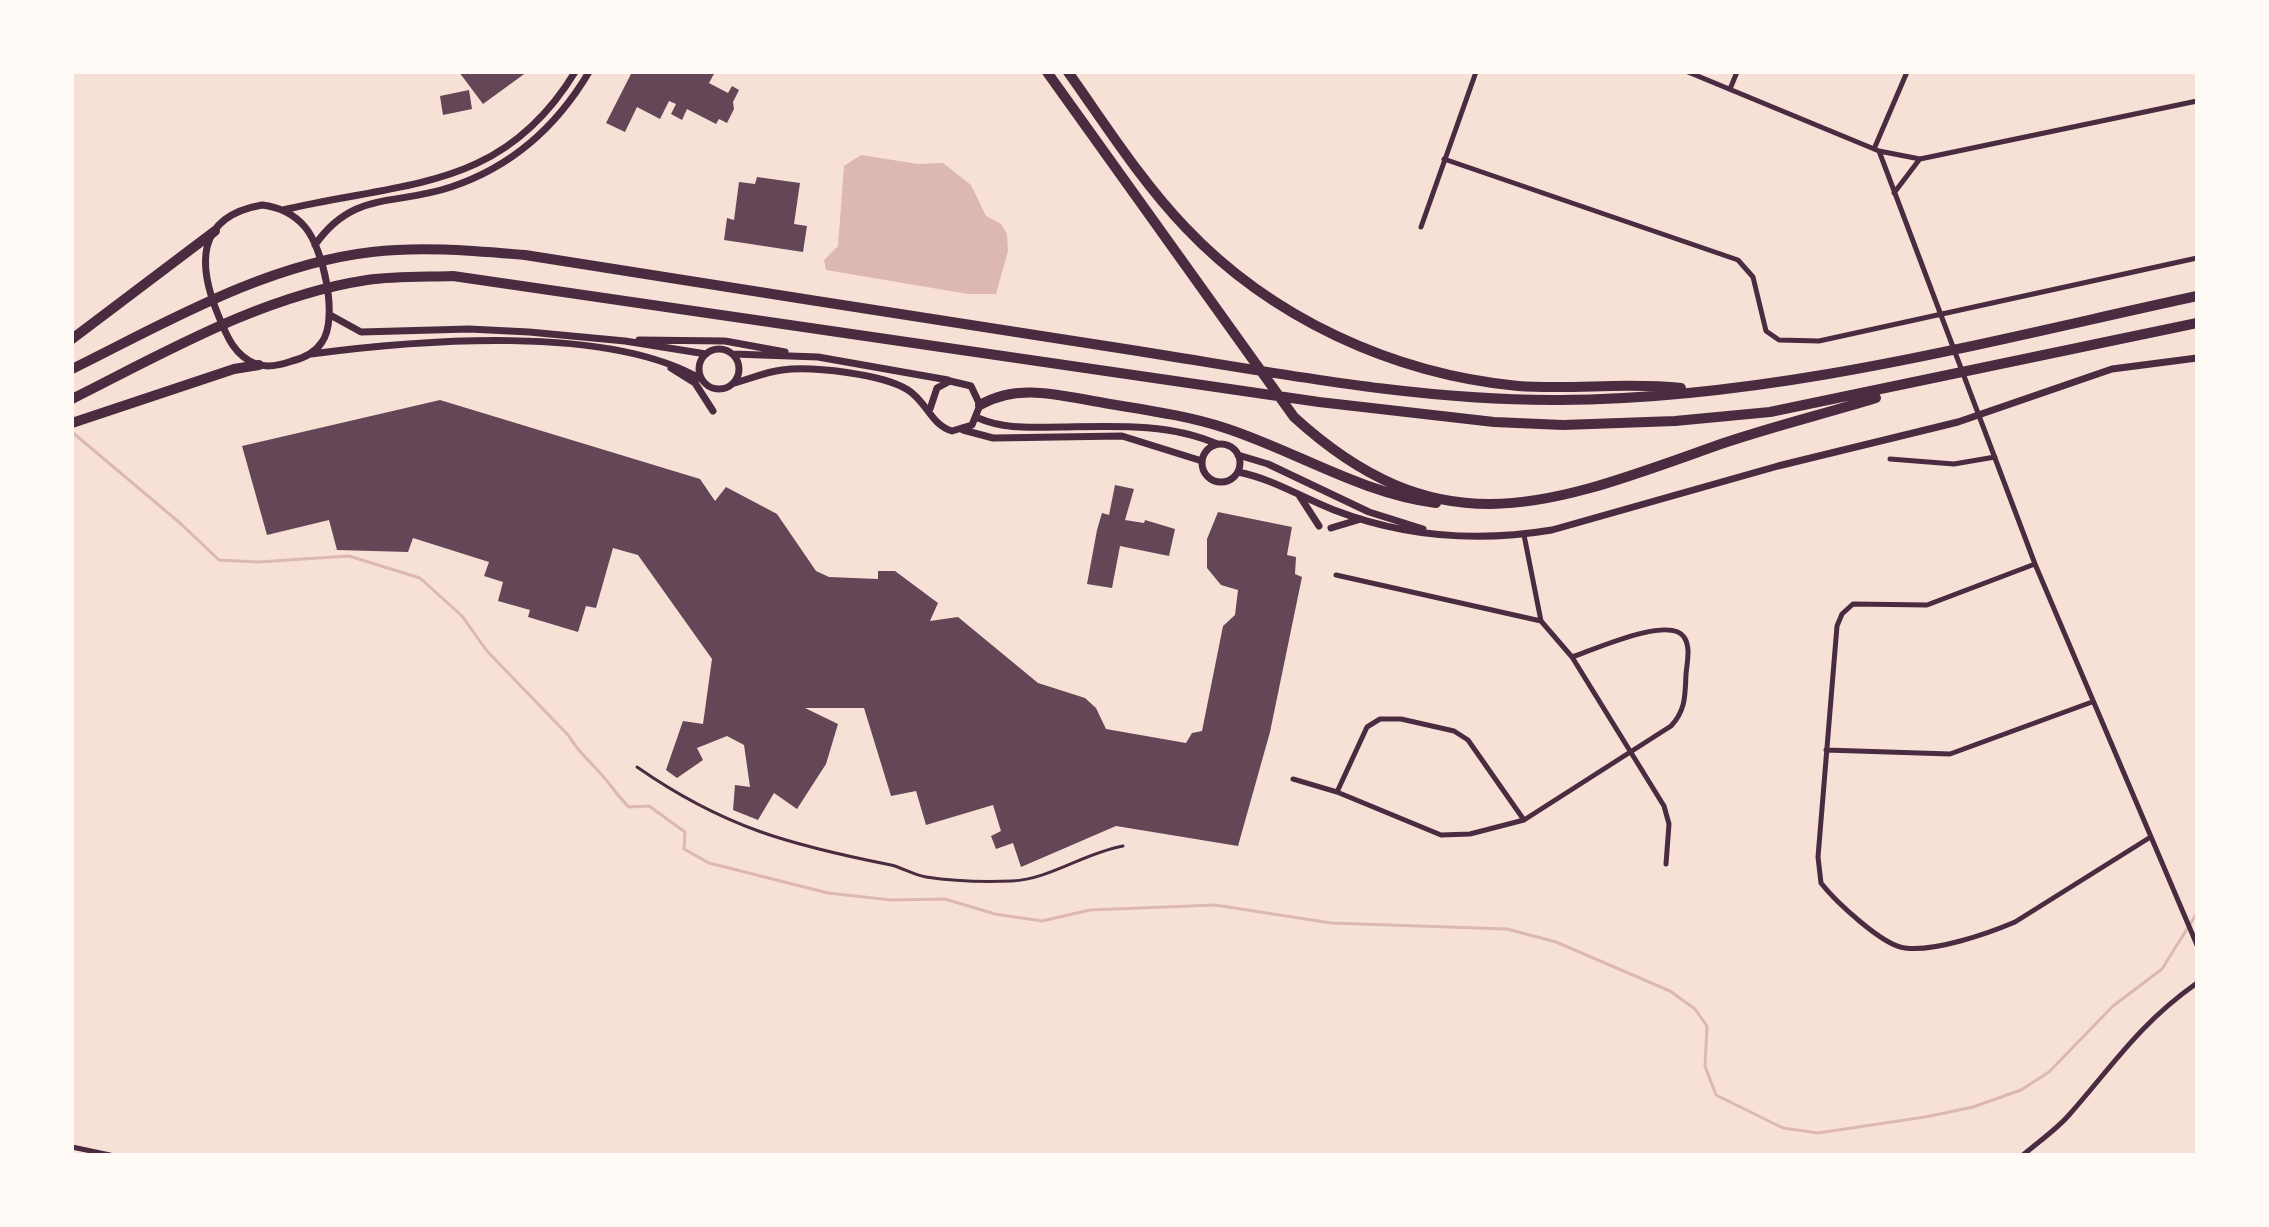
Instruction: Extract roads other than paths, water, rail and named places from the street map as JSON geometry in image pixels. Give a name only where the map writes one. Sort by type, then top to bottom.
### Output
[{"type":"highway","points":[[1047,72],[1294,417],[1321,441],[1379,477],[1450,503]]},
{"type":"highway","points":[[1068,72],[1186,228],[1254,287],[1339,337],[1413,364],[1516,385],[1665,387],[1694,391]]},
{"type":"highway","points":[[72,339],[215,231]]},
{"type":"highway","points":[[72,369],[251,284],[307,265],[372,252],[456,249],[525,255],[1319,379],[1421,391],[1559,400],[1694,391],[1834,372],[2197,296]]},
{"type":"highway","points":[[72,399],[190,339],[312,292],[369,280],[453,276],[1224,389],[1494,422],[1593,424],[1735,417],[1924,382]]},
{"type":"highway","points":[[980,405],[1005,394],[1031,392],[1193,419],[1252,438],[1363,485],[1434,503],[1507,505],[1579,494],[1724,443],[1924,382],[2197,323]]},
{"type":"highway","points":[[72,423],[234,369],[259,365]]},
{"type":"street","points":[[283,210],[411,186],[475,166],[528,132],[563,92],[575,72]]},
{"type":"street","points":[[315,245],[332,222],[353,208],[449,188],[501,164],[521,151],[556,118],[589,72]]},
{"type":"street","points":[[1421,227],[1476,72]]},
{"type":"street","points":[[1688,72],[1877,150],[1920,159],[2197,101]]},
{"type":"street","points":[[1730,89],[1737,72]]},
{"type":"street","points":[[1907,72],[1877,150],[2035,564],[2149,838],[2196,942]]},
{"type":"street","points":[[1444,159],[1738,260],[1753,277],[1763,327],[1779,340],[1819,341],[2197,258]]},
{"type":"street","points":[[1894,193],[1920,159]]},
{"type":"street","points":[[309,355],[323,342],[332,316],[315,245],[303,224],[283,210],[262,205],[251,207],[228,219],[215,231],[204,256],[208,291],[228,339],[240,354],[259,365],[384,345],[470,340],[604,349],[652,358],[720,389],[783,369],[813,369],[904,387],[930,409],[933,419],[944,429],[963,430],[993,438],[1122,436],[1146,440],[1202,461]]},
{"type":"street","points":[[332,316],[361,332],[469,329],[625,341],[725,341],[950,381],[971,386],[980,405],[978,418],[963,430]]},
{"type":"street","points":[[625,341],[706,354]]},
{"type":"street","points":[[701,379],[700,363],[706,354],[717,349],[733,354],[806,356]]},
{"type":"street","points":[[733,354],[739,368],[734,383]]},
{"type":"street","points":[[652,358],[695,383],[713,411]]},
{"type":"street","points":[[1238,472],[1393,528],[1460,536],[1524,535],[1564,527],[1778,466],[1980,415],[2112,369],[2197,358]]},
{"type":"street","points":[[930,409],[937,388],[950,381]]},
{"type":"street","points":[[978,418],[1008,427],[1142,427],[1190,435],[1230,446],[1238,455],[1268,464],[1369,512],[1433,533]]},
{"type":"street","points":[[1217,444],[1207,450],[1202,461],[1205,473],[1215,481],[1226,481],[1238,472]]},
{"type":"street","points":[[1238,455],[1238,472]]},
{"type":"street","points":[[1890,459],[1954,464],[1995,457]]},
{"type":"street","points":[[1297,492],[1319,526]]},
{"type":"street","points":[[1331,528],[1364,518]]},
{"type":"street","points":[[1524,535],[1541,621],[1572,657],[1667,814],[1666,864]]},
{"type":"street","points":[[2035,564],[1927,605],[1860,602],[1847,608],[1837,626],[1818,874],[1828,893],[1894,946],[1922,948],[1991,932],[2015,922],[2149,838]]},
{"type":"street","points":[[1336,575],[1541,621]]},
{"type":"street","points":[[1293,779],[1337,792],[1441,835],[1470,834],[1524,820],[1671,726],[1682,712],[1688,646],[1684,635],[1673,628],[1664,628],[1572,657]]},
{"type":"street","points":[[1826,750],[1906,755],[1950,754],[2092,702]]},
{"type":"street","points":[[1337,792],[1367,727],[1380,719],[1401,719],[1454,731],[1468,740],[1524,820]]},
{"type":"street","points":[[2023,1155],[2068,1116],[2141,1028],[2164,1006],[2197,983]]},
{"type":"street","points":[[72,1147],[110,1155]]},
{"type":"lane","points":[[637,767],[704,809],[776,840],[895,866],[925,877],[1012,881],[1034,878],[1098,851],[1123,846]]},
{"type":"waterway","points":[[72,432],[219,560],[258,562],[349,556],[420,578],[462,616],[487,651],[569,736],[629,807],[649,806],[685,832],[684,849],[709,863],[828,893],[891,900],[945,899],[995,914],[1042,921],[1090,910],[1215,905],[1331,923],[1507,929],[1556,942],[1670,991],[1695,1009],[1707,1026],[1705,1066],[1716,1095],[1783,1128],[1818,1133],[1925,1117],[1973,1107],[2021,1090],[2049,1072],[2113,1006],[2162,969],[2197,913]]}]
